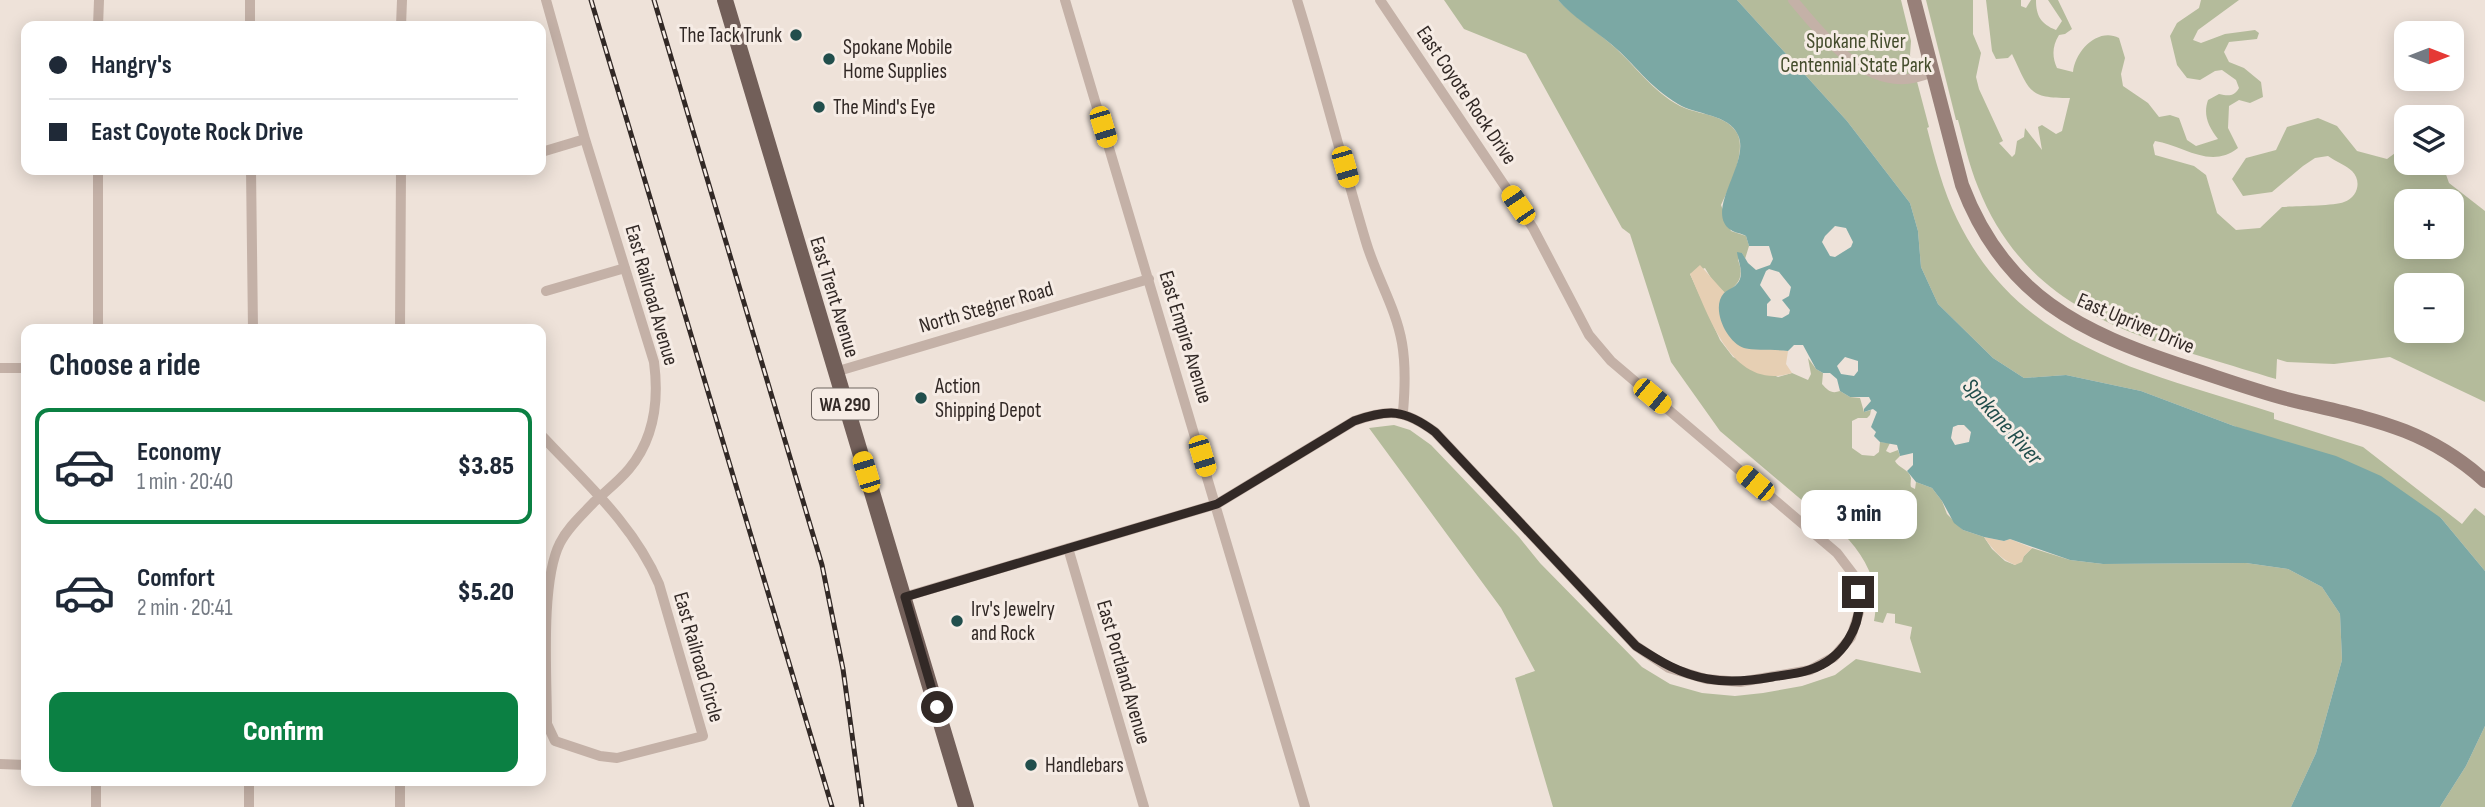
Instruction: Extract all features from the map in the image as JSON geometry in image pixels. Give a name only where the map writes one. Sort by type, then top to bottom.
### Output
[{"type":"main road","name":"East Trent Avenue","points":[[724,0],[967,807]]},
{"type":"street","points":[[99,0],[99,21]]},
{"type":"street","points":[[250,0],[250,21]]},
{"type":"street","points":[[401,21],[402,0]]},
{"type":"street","name":"East Railroad Avenue","points":[[545,0],[654,362],[657,388],[655,413],[648,439],[630,468],[572,524],[559,544],[551,569],[548,594],[547,724],[555,741]]},
{"type":"street","name":"East Empire Avenue","points":[[1065,0],[1306,807]]},
{"type":"street","points":[[905,597],[1217,504],[1354,421],[1378,413],[1403,412],[1405,379],[1402,342],[1367,245],[1297,0]]},
{"type":"street","name":"East Coyote Rock Drive","points":[[1380,0],[1533,228],[1589,335],[1611,361],[1838,553],[1856,578],[1861,606],[1852,637],[1834,657],[1810,670],[1752,680],[1740,682],[1706,679],[1669,668],[1636,646],[1435,432],[1403,412]]},
{"type":"street","points":[[1793,0],[1821,33],[1865,71],[1905,79],[1931,73]]},
{"type":"street","name":"East Upriver Drive","points":[[1914,0],[1962,186],[1984,235],[2020,281],[2063,316],[2098,334],[2163,360],[2279,397],[2393,425],[2451,454],[2485,481]]},
{"type":"street","points":[[546,151],[585,139]]},
{"type":"street","points":[[98,175],[98,324]]},
{"type":"street","points":[[251,175],[253,324]]},
{"type":"street","points":[[400,324],[401,175]]},
{"type":"street","points":[[546,291],[625,268]]},
{"type":"street","name":"North Stegner Road","points":[[835,372],[1149,279]]},
{"type":"street","points":[[0,368],[21,368]]},
{"type":"street","points":[[546,440],[600,497]]},
{"type":"street","name":"East Railroad Circle","points":[[555,741],[600,756],[617,758],[703,736],[659,584],[630,532],[600,497]]},
{"type":"street","name":"East Portland Avenue","points":[[1068,548],[1144,807]]},
{"type":"street","points":[[0,764],[21,765]]},
{"type":"street","points":[[96,786],[96,807]]},
{"type":"street","points":[[249,786],[249,807]]},
{"type":"street","points":[[400,786],[400,807]]},
{"type":"green space","points":[[1444,0],[1558,0],[1612,45],[1670,100],[1687,109],[1719,118],[1732,127],[1740,140],[1740,149],[1732,180],[1721,205],[1731,231],[1746,236],[1749,246],[1745,259],[1742,253],[1738,260],[1741,270],[1739,279],[1734,287],[1725,293],[1714,283],[1705,268],[1690,274],[1720,340],[1733,357],[1778,377],[1792,373],[1808,380],[1811,374],[1808,358],[1816,369],[1823,373],[1822,384],[1828,390],[1860,398],[1864,412],[1871,410],[1867,418],[1852,421],[1852,448],[1862,455],[1874,456],[1879,452],[1880,442],[1890,443],[1886,451],[1890,453],[1898,450],[1900,456],[1895,461],[1910,475],[1911,487],[1915,489],[1916,482],[1932,488],[1942,501],[1947,514],[1963,530],[1984,537],[2005,561],[2015,565],[2032,548],[2070,560],[2103,564],[2246,563],[2288,569],[2322,587],[2340,614],[2342,660],[2316,753],[2291,807],[1553,807],[1515,678],[1535,671],[1501,608],[1369,428],[1394,425],[1410,430],[1431,445],[1519,537],[1540,563],[1642,667],[1670,684],[1702,693],[1735,696],[1763,693],[1802,686],[1835,675],[1856,659],[1921,673],[1910,638],[1912,627],[1895,623],[1895,614],[1887,613],[1883,623],[1874,621],[1876,598],[1872,578],[1863,558],[1849,540],[1720,431],[1671,362],[1630,234],[1622,228],[1526,54],[1464,29]]},
{"type":"green space","name":"Spokane River Centennial State Park","points":[[1737,0],[1901,0],[1911,41],[1910,55],[1929,127],[1927,128],[1948,197],[1957,219],[1984,264],[2016,299],[2052,328],[2092,350],[2180,384],[2274,413],[2274,419],[2363,447],[2462,524],[2475,508],[2485,516],[2485,571],[2441,518],[2234,426],[2141,391],[2066,375],[2024,378],[1993,358],[1938,304],[1921,267],[1918,231],[1910,203],[1847,121]]},
{"type":"green space","points":[[1926,0],[1973,0],[1973,34],[1981,53],[1976,77],[2003,141],[1999,143],[2012,157],[2017,141],[2024,137],[2025,128],[2042,150],[2038,127],[2042,125],[2056,134],[2062,131],[2070,98],[2037,94],[2027,84],[2012,54],[2008,58],[1996,59],[1992,51],[1986,0],[2021,0],[2021,6],[2026,8],[2031,0],[2036,0],[2040,19],[2056,30],[2062,21],[2048,0],[2058,0],[2072,29],[2059,35],[2055,43],[2057,68],[2073,72],[2078,56],[2089,43],[2103,36],[2119,38],[2125,58],[2121,74],[2123,86],[2148,103],[2159,117],[2170,115],[2179,118],[2187,140],[2196,146],[2218,139],[2207,120],[2208,100],[2219,94],[2233,94],[2239,88],[2236,80],[2222,70],[2200,80],[2187,78],[2177,65],[2170,36],[2177,23],[2199,8],[2201,0],[2239,0],[2198,30],[2193,40],[2201,43],[2225,34],[2255,30],[2259,33],[2257,39],[2229,42],[2224,52],[2229,62],[2244,68],[2261,82],[2263,97],[2250,103],[2239,100],[2229,106],[2228,128],[2238,148],[2228,154],[2207,157],[2155,141],[2155,155],[2194,166],[2206,175],[2217,213],[2236,230],[2260,228],[2282,207],[2339,203],[2353,196],[2358,184],[2355,175],[2328,156],[2315,158],[2272,192],[2243,196],[2232,179],[2246,158],[2276,150],[2287,127],[2318,118],[2337,126],[2357,151],[2387,159],[2394,154],[2394,175],[2446,175],[2449,183],[2457,189],[2394,189],[2394,259],[2464,259],[2464,195],[2485,211],[2485,402],[2390,357],[2334,364],[2287,362],[2277,359],[2276,379],[2185,351],[2101,319],[2063,296],[2030,268],[2001,232],[1978,187]]},
{"type":"green space","points":[[2485,726],[2485,807],[2440,807],[2466,766]]},
{"type":"sand","points":[[1700,265],[1725,293],[1721,300],[1747,349],[1788,351],[1786,364],[1792,373],[1771,376],[1753,371],[1738,361],[1715,329],[1690,274]]},
{"type":"sand","points":[[1984,537],[2004,541],[2010,539],[2032,548],[2022,562],[2015,565],[1998,554]]},
{"type":"water","name":"Spokane River","points":[[1558,0],[1737,0],[1847,121],[1910,203],[1918,231],[1921,267],[1938,304],[1993,358],[2024,378],[2066,375],[2141,391],[2234,426],[2336,456],[2381,476],[2441,518],[2485,571],[2485,726],[2466,766],[2440,807],[2291,807],[2316,753],[2342,660],[2340,614],[2322,587],[2288,569],[2246,563],[2103,564],[2070,560],[2010,539],[2004,541],[1963,530],[1954,523],[1932,488],[1916,482],[1907,471],[1913,465],[1913,453],[1900,456],[1897,445],[1880,442],[1874,436],[1876,432],[1871,427],[1877,412],[1873,409],[1864,412],[1871,401],[1869,397],[1850,397],[1840,391],[1837,379],[1830,373],[1816,369],[1803,345],[1794,345],[1788,351],[1744,348],[1738,345],[1722,324],[1719,307],[1724,293],[1735,286],[1741,276],[1737,252],[1742,253],[1756,270],[1770,265],[1773,259],[1769,246],[1749,246],[1746,236],[1731,230],[1724,222],[1724,199],[1738,159],[1738,135],[1734,128],[1720,119],[1685,108],[1668,97]],"holes":[[[1835,226],[1846,228],[1853,242],[1851,247],[1835,257],[1830,256],[1822,242]],[[1769,269],[1779,272],[1791,287],[1789,296],[1782,300],[1790,310],[1789,314],[1782,318],[1767,316],[1767,304],[1771,300],[1760,285]],[[1845,357],[1858,361],[1858,371],[1854,376],[1841,374],[1837,366]],[[1964,425],[1971,432],[1969,442],[1955,445],[1951,438],[1953,427]]]},
{"type":"railway","points":[[591,0],[832,807]]},
{"type":"railway","points":[[654,0],[822,565],[843,669],[862,807]]},
{"type":"place","name":"The Tack Trunk","points":[[796,35]]},
{"type":"place","name":"Spokane Mobile Home Supplies","points":[[829,59]]},
{"type":"place","name":"The Mind's Eye","points":[[819,107]]},
{"type":"place","name":"Action Shipping Depot","points":[[921,398]]},
{"type":"place","name":"Irv's Jewelry and Rock","points":[[957,621]]},
{"type":"place","name":"Handlebars","points":[[1031,765]]},
{"type":"route","points":[[937,707],[905,597],[1217,504],[1354,421],[1378,413],[1403,412],[1435,432],[1636,646],[1669,668],[1706,679],[1740,682],[1810,670],[1834,657],[1852,637],[1861,606],[1858,592]]}]
